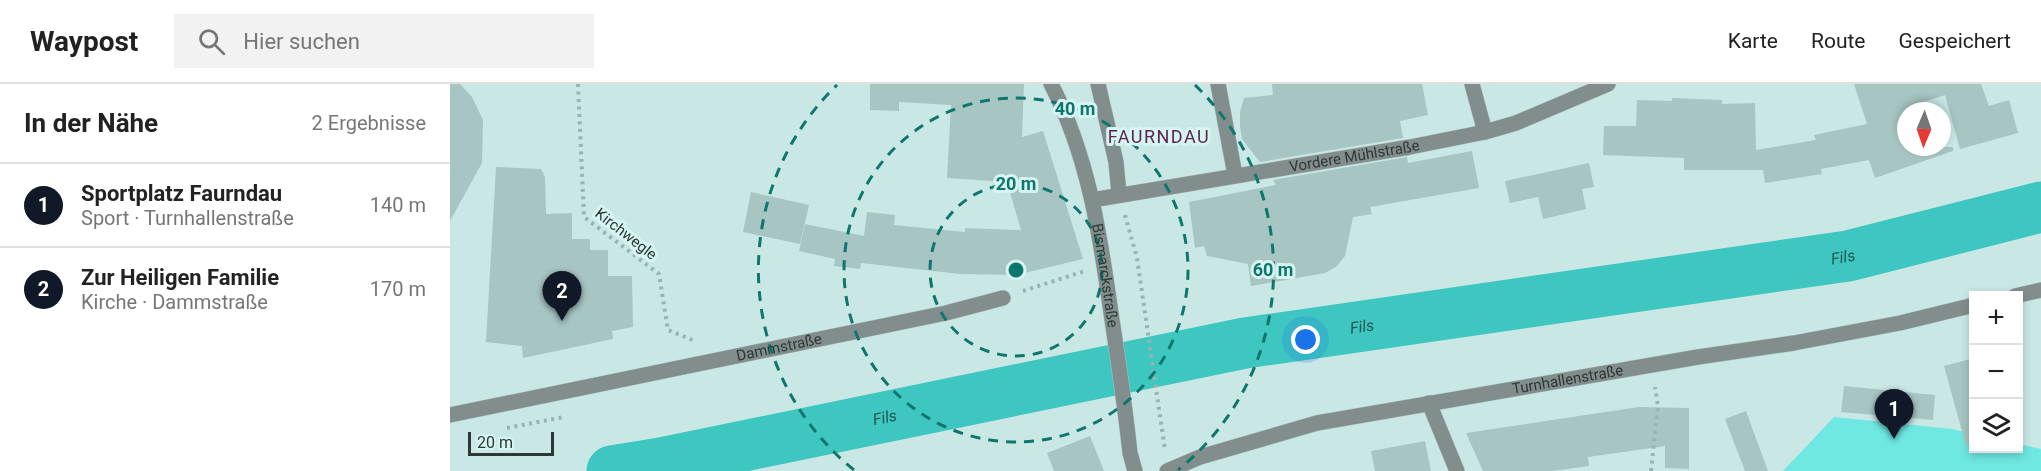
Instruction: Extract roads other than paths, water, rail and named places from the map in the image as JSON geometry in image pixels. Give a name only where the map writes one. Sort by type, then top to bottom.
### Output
[{"type":"street","name":"Bismarckstraße","points":[[1051,84],[1078,146],[1092,200],[1105,264],[1130,453],[1135,471]]},
{"type":"street","points":[[1098,84],[1116,162],[1119,194]]},
{"type":"street","points":[[1218,84],[1233,168]]},
{"type":"street","points":[[1472,84],[1485,132]]},
{"type":"street","name":"Vordere Mühlstraße","points":[[1092,200],[1233,168],[1410,147],[1485,132],[1516,123],[1608,84]]},
{"type":"street","points":[[2023,294],[2041,290]]},
{"type":"street","name":"Dammstraße","points":[[450,415],[945,313],[1003,298]]},
{"type":"street","name":"Turnhallenstraße","points":[[1169,471],[1200,457],[1317,423],[1651,365],[1794,344],[1900,323],[1969,306]]},
{"type":"street","points":[[1429,403],[1457,471]]},
{"type":"waterway","name":"Fils","points":[[612,471],[661,463],[1245,343],[1848,256],[2041,207]]},
{"type":"place","name":"Zur Heiligen Familie","points":[[562,321]]},
{"type":"place","name":"Sportplatz Faurndau","points":[[1894,439]]},
{"type":"district","name":"FAURNDAU","points":[[1159,137]]}]
